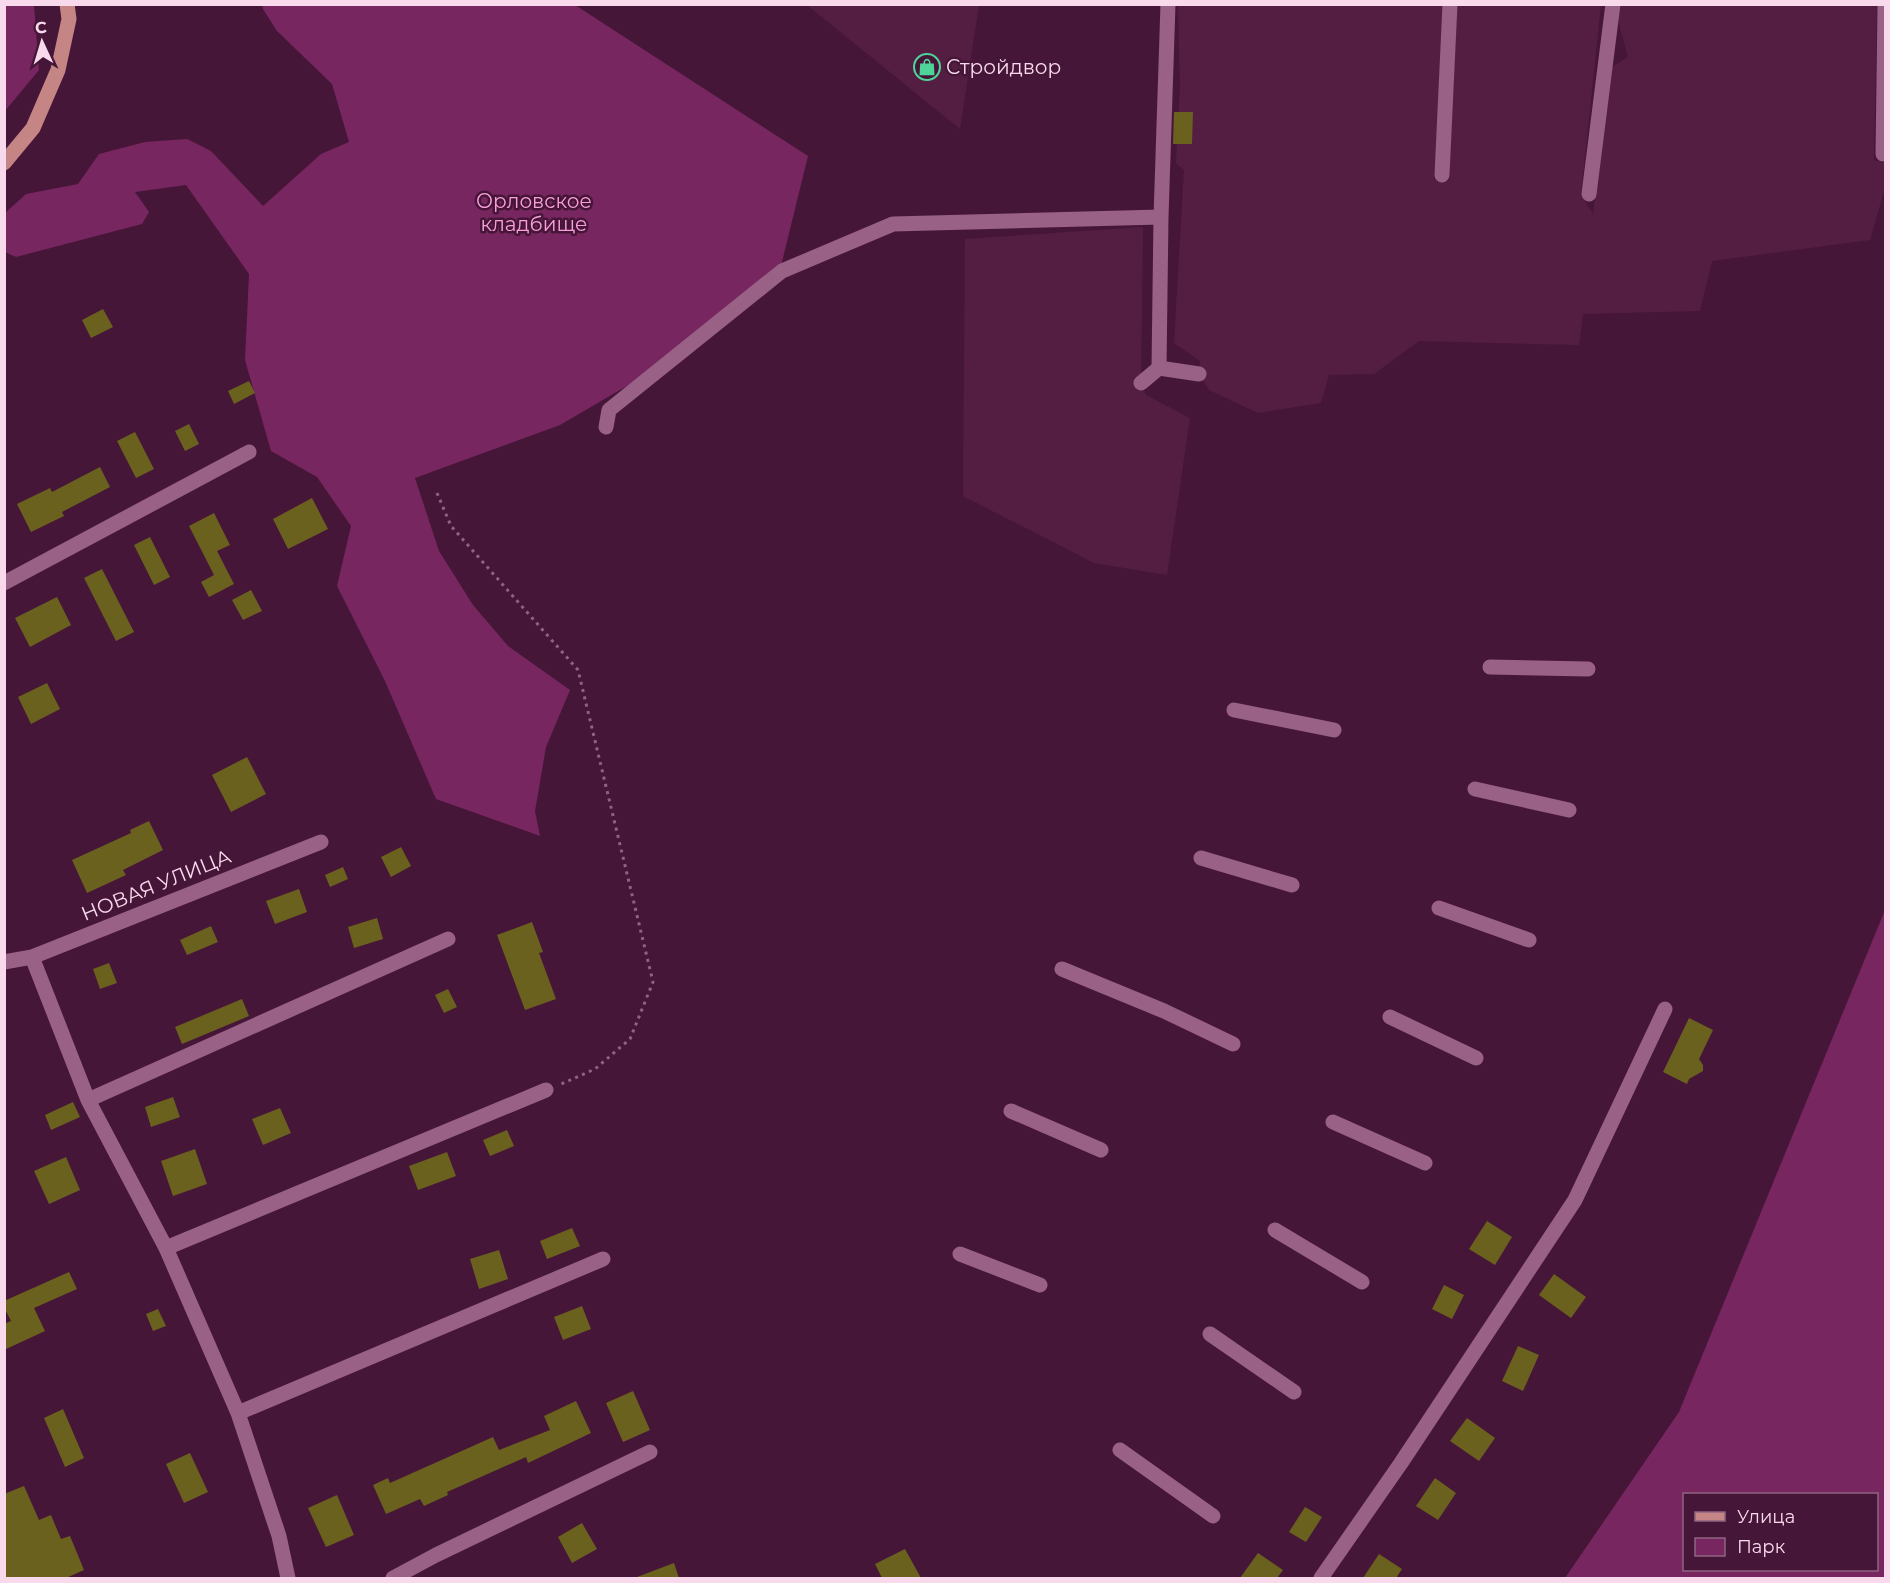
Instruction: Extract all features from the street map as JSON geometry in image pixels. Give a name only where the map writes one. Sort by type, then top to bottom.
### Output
[{"type":"main road","points":[[4,163],[33,128],[58,70],[69,19],[67,4]]},
{"type":"street","points":[[1159,368],[1168,4]]},
{"type":"street","points":[[1442,175],[1450,4]]},
{"type":"street","points":[[1589,194],[1613,4]]},
{"type":"street","points":[[1883,154],[1885,4]]},
{"type":"street","points":[[606,427],[609,410],[782,271],[893,224],[1161,217]]},
{"type":"street","points":[[1141,383],[1159,368],[1199,374]]},
{"type":"street","points":[[4,582],[249,452]]},
{"type":"street","points":[[1490,666],[1588,669]]},
{"type":"street","points":[[1234,710],[1334,730]]},
{"type":"street","points":[[1475,789],[1569,810]]},
{"type":"street","name":"НОВАЯ УЛИЦА","points":[[4,962],[32,957],[321,842]]},
{"type":"street","points":[[1201,858],[1292,885]]},
{"type":"street","points":[[1439,908],[1529,940]]},
{"type":"street","points":[[88,1100],[448,939]]},
{"type":"street","points":[[32,957],[88,1100],[166,1248],[238,1413],[279,1536],[288,1578]]},
{"type":"street","points":[[1062,969],[1164,1011],[1233,1044]]},
{"type":"street","points":[[1321,1578],[1401,1463],[1575,1200],[1665,1009]]},
{"type":"street","points":[[1390,1017],[1476,1058]]},
{"type":"street","points":[[166,1248],[546,1090]]},
{"type":"street","points":[[1011,1111],[1101,1150]]},
{"type":"street","points":[[1333,1122],[1425,1163]]},
{"type":"street","points":[[1275,1230],[1362,1282]]},
{"type":"street","points":[[960,1254],[1040,1285]]},
{"type":"street","points":[[238,1413],[603,1259]]},
{"type":"street","points":[[1210,1334],[1294,1392]]},
{"type":"street","points":[[1120,1450],[1212,1516]]},
{"type":"street","points":[[393,1578],[650,1452]]},
{"type":"path","points":[[437,493],[451,526],[579,670],[653,982],[630,1039],[595,1069],[546,1090]]},
{"type":"shaded area","name":"Стройдвор","points":[[807,5],[979,5],[960,129]]},
{"type":"shaded area","points":[[1178,5],[1449,5],[1434,180],[1449,181],[1457,5],[1601,5],[1581,195],[1593,214],[1612,67],[1628,57],[1616,13],[1617,5],[1877,5],[1874,160],[1885,163],[1886,184],[1870,240],[1712,261],[1700,311],[1583,314],[1579,345],[1419,341],[1374,374],[1329,375],[1321,403],[1258,413],[1209,390],[1199,374],[1200,361],[1174,343],[1184,170],[1176,163],[1180,87]]},
{"type":"shaded area","points":[[1143,227],[1141,383],[1146,395],[1190,418],[1167,575],[1094,563],[963,496],[965,239]]},
{"type":"green space","points":[[5,4],[34,5],[39,70],[5,111],[4,77]]},
{"type":"green space","name":"Орловское кладбище","points":[[262,5],[575,5],[808,156],[781,266],[656,369],[560,425],[415,478],[439,551],[473,605],[508,646],[570,690],[546,747],[535,811],[540,836],[436,799],[385,681],[337,586],[351,526],[317,477],[271,451],[245,360],[249,274],[186,185],[135,192],[149,212],[142,224],[16,257],[5,252],[5,213],[26,194],[78,184],[99,154],[145,142],[187,139],[211,151],[263,206],[321,154],[349,142],[332,84],[277,31]]},
{"type":"green space","points":[[1885,910],[1885,1578],[1565,1578],[1679,1412]]},
{"type":"building","points":[[1174,112],[1193,112],[1192,144],[1173,144]]},
{"type":"building","points":[[103,309],[113,327],[91,338],[82,320]]},
{"type":"building","points":[[249,381],[255,393],[234,404],[228,391]]},
{"type":"building","points":[[189,424],[199,444],[185,451],[175,431]]},
{"type":"building","points":[[135,432],[154,469],[136,478],[117,441]]},
{"type":"building","points":[[100,467],[110,487],[62,512],[64,516],[31,532],[17,504],[50,488],[52,492]]},
{"type":"building","points":[[312,498],[328,529],[288,549],[273,519]]},
{"type":"building","points":[[214,513],[230,545],[217,551],[234,584],[209,597],[201,582],[214,575],[189,526]]},
{"type":"building","points":[[150,537],[170,577],[154,585],[134,545]]},
{"type":"building","points":[[102,569],[134,632],[116,641],[84,578]]},
{"type":"building","points":[[251,590],[262,611],[243,620],[232,600]]},
{"type":"building","points":[[57,597],[71,625],[30,647],[15,618]]},
{"type":"building","points":[[47,683],[60,709],[31,724],[18,697]]},
{"type":"building","points":[[247,757],[266,794],[231,812],[212,775]]},
{"type":"building","points":[[149,821],[163,850],[123,870],[126,875],[87,893],[72,860],[131,833],[130,830]]},
{"type":"building","points":[[401,847],[411,866],[391,877],[381,857]]},
{"type":"building","points":[[343,867],[348,879],[330,887],[325,875]]},
{"type":"building","points":[[299,889],[307,912],[275,924],[266,901]]},
{"type":"building","points":[[377,918],[383,939],[354,948],[348,927]]},
{"type":"building","points":[[532,922],[543,952],[539,953],[556,999],[525,1010],[497,935]]},
{"type":"building","points":[[211,926],[218,942],[187,955],[180,940]]},
{"type":"building","points":[[109,963],[117,983],[100,989],[93,969]]},
{"type":"building","points":[[448,989],[457,1007],[444,1013],[435,995]]},
{"type":"building","points":[[242,999],[249,1016],[182,1044],[175,1027]]},
{"type":"building","points":[[1689,1018],[1713,1030],[1699,1059],[1703,1065],[1703,1071],[1689,1079],[1687,1084],[1663,1072]]},
{"type":"building","points":[[173,1097],[180,1117],[151,1127],[145,1107]]},
{"type":"building","points":[[73,1102],[80,1117],[51,1130],[45,1115]]},
{"type":"building","points":[[280,1108],[291,1133],[263,1145],[252,1119]]},
{"type":"building","points":[[507,1130],[514,1146],[490,1156],[483,1140]]},
{"type":"building","points":[[195,1149],[207,1184],[173,1196],[161,1161]]},
{"type":"building","points":[[447,1152],[456,1176],[418,1190],[409,1166]]},
{"type":"building","points":[[66,1157],[80,1190],[49,1204],[34,1171]]},
{"type":"building","points":[[1487,1221],[1512,1237],[1495,1265],[1469,1249]]},
{"type":"building","points":[[572,1228],[580,1246],[547,1259],[540,1241]]},
{"type":"building","points":[[499,1250],[508,1279],[479,1289],[470,1259]]},
{"type":"building","points":[[69,1272],[77,1289],[34,1308],[45,1331],[4,1350],[4,1324],[11,1321],[4,1307],[4,1301]]},
{"type":"building","points":[[1554,1274],[1586,1297],[1571,1318],[1539,1295]]},
{"type":"building","points":[[1444,1285],[1464,1295],[1452,1319],[1432,1309]]},
{"type":"building","points":[[582,1306],[591,1329],[563,1340],[554,1317]]},
{"type":"building","points":[[158,1309],[166,1326],[153,1331],[146,1314]]},
{"type":"building","points":[[1518,1346],[1539,1355],[1523,1391],[1502,1381]]},
{"type":"building","points":[[633,1391],[650,1430],[623,1442],[606,1403]]},
{"type":"building","points":[[576,1401],[591,1433],[528,1463],[526,1457],[447,1492],[448,1495],[424,1506],[420,1499],[386,1514],[373,1485],[388,1478],[390,1483],[493,1437],[499,1450],[550,1430],[544,1416]]},
{"type":"building","points":[[63,1409],[84,1458],[65,1467],[44,1418]]},
{"type":"building","points":[[1467,1418],[1495,1438],[1479,1461],[1450,1441]]},
{"type":"building","points":[[190,1453],[208,1492],[184,1503],[166,1464]]},
{"type":"building","points":[[1435,1478],[1456,1493],[1438,1520],[1416,1506]]},
{"type":"building","points":[[24,1486],[39,1520],[51,1515],[61,1539],[70,1536],[84,1570],[66,1578],[4,1578],[4,1494]]},
{"type":"building","points":[[337,1495],[354,1535],[326,1547],[308,1508]]},
{"type":"building","points":[[1305,1507],[1322,1517],[1306,1542],[1289,1532]]},
{"type":"building","points":[[582,1523],[597,1549],[572,1563],[558,1537]]},
{"type":"building","points":[[905,1549],[921,1578],[882,1578],[875,1564]]},
{"type":"building","points":[[1258,1553],[1283,1570],[1277,1578],[1240,1578]]},
{"type":"building","points":[[1379,1554],[1402,1569],[1396,1578],[1363,1578]]},
{"type":"building","points":[[674,1563],[679,1578],[637,1578],[637,1577]]},
{"type":"place","name":"Стройдвор","points":[[927,67]]}]
